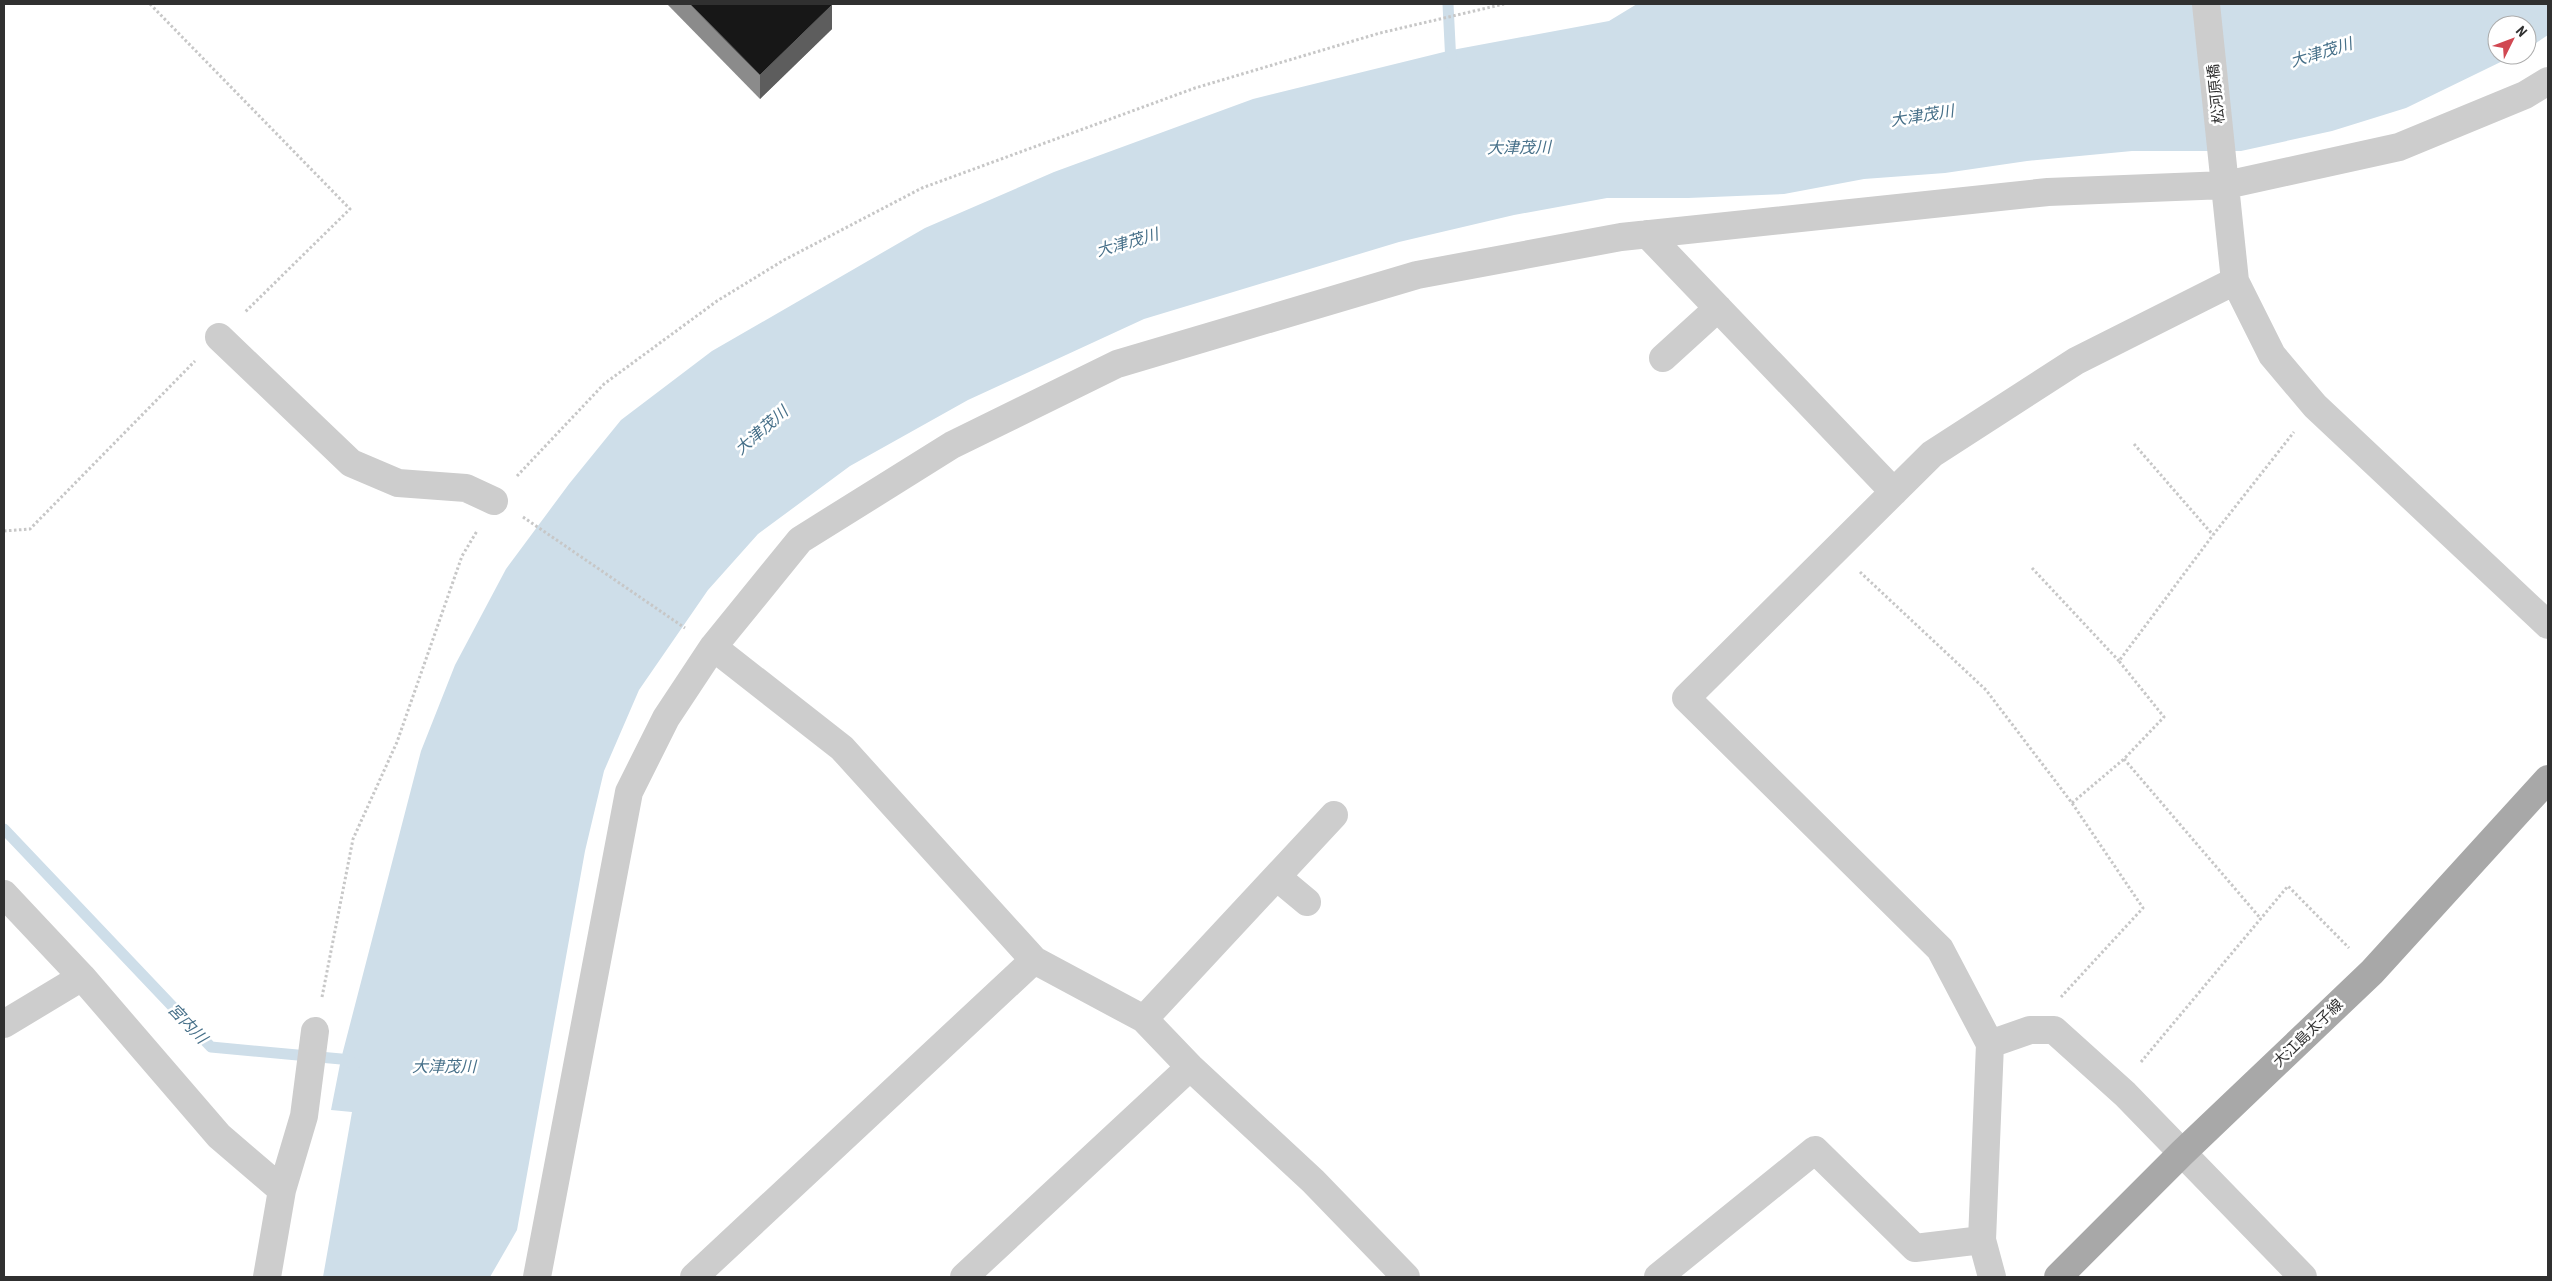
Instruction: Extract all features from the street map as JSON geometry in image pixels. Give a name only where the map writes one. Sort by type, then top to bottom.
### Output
[{"type":"main road","name":"大江島太子線","points":[[2058,1277],[2182,1153],[2372,972],[2548,780]]},
{"type":"street","name":"松河原橋","points":[[2206,4],[2235,280]]},
{"type":"street","points":[[544,1272],[629,792],[703,640],[800,540],[952,445],[1117,364],[1417,275],[1621,237],[1647,234],[2048,192],[2226,184],[2399,147],[2525,95],[2548,80]]},
{"type":"street","points":[[1647,234],[1894,492]]},
{"type":"street","points":[[1992,1277],[1982,1240],[1990,1044],[1940,949],[1686,698],[1932,454],[2076,362],[2235,280],[2272,355],[2315,406],[2548,625]]},
{"type":"street","points":[[1663,358],[1718,308]]},
{"type":"street","points":[[219,337],[351,463],[398,483],[466,488],[494,501]]},
{"type":"street","points":[[703,640],[842,748],[1034,960],[1144,1019],[1190,1067],[1313,1181],[1406,1277]]},
{"type":"street","points":[[1144,1019],[1334,815]]},
{"type":"street","points":[[1278,877],[1307,902]]},
{"type":"street","points":[[4,894],[82,977],[219,1136],[282,1190]]},
{"type":"street","points":[[694,1277],[1034,960]]},
{"type":"street","points":[[4,1024],[82,977]]},
{"type":"street","points":[[1990,1044],[2030,1030],[2054,1030],[2125,1094],[2304,1277]]},
{"type":"street","points":[[267,1277],[282,1190],[304,1116],[315,1031]]},
{"type":"street","points":[[964,1277],[1190,1067]]},
{"type":"street","points":[[1658,1277],[1815,1150],[1915,1248],[1982,1240]]},
{"type":"path","points":[[4,530],[30,529],[219,337],[350,209],[150,4]]},
{"type":"path","points":[[315,1031],[353,839],[397,742],[462,556],[494,501],[604,384],[717,301],[784,260],[922,188],[1195,88],[1380,33],[1504,4]]},
{"type":"path","points":[[2119,661],[2213,535],[2315,406]]},
{"type":"path","points":[[2134,444],[2213,535]]},
{"type":"path","points":[[518,514],[703,640]]},
{"type":"path","points":[[1836,549],[1986,690],[2072,803],[2142,908],[2030,1030]]},
{"type":"path","points":[[2032,568],[2119,661],[2164,717],[2124,759],[2072,803]]},
{"type":"path","points":[[2124,759],[2261,919]]},
{"type":"path","points":[[2125,1094],[2140,1062],[2288,886],[2372,972]]},
{"type":"water","name":"大津茂川","points":[[1637,4],[2548,4],[2548,35],[2537,42],[2537,15],[2487,15],[2487,65],[2494,65],[2406,108],[2332,131],[2241,151],[2132,151],[2027,161],[1945,173],[1864,179],[1784,194],[1688,198],[1607,198],[1514,215],[1399,242],[1144,319],[968,400],[850,466],[758,534],[708,590],[639,690],[604,771],[585,851],[517,1230],[490,1277],[323,1277],[352,1112],[331,1110],[341,1059],[421,751],[455,665],[506,569],[569,484],[621,420],[712,351],[925,228],[1054,172],[1253,99],[1452,50],[1609,21]]},
{"type":"building","points":[[690,4],[830,4],[832,5],[760,75]]},
{"type":"waterway","points":[[1448,4],[1451,64]]},
{"type":"waterway","name":"宮内川","points":[[4,829],[211,1047],[341,1059],[355,1064]]}]
